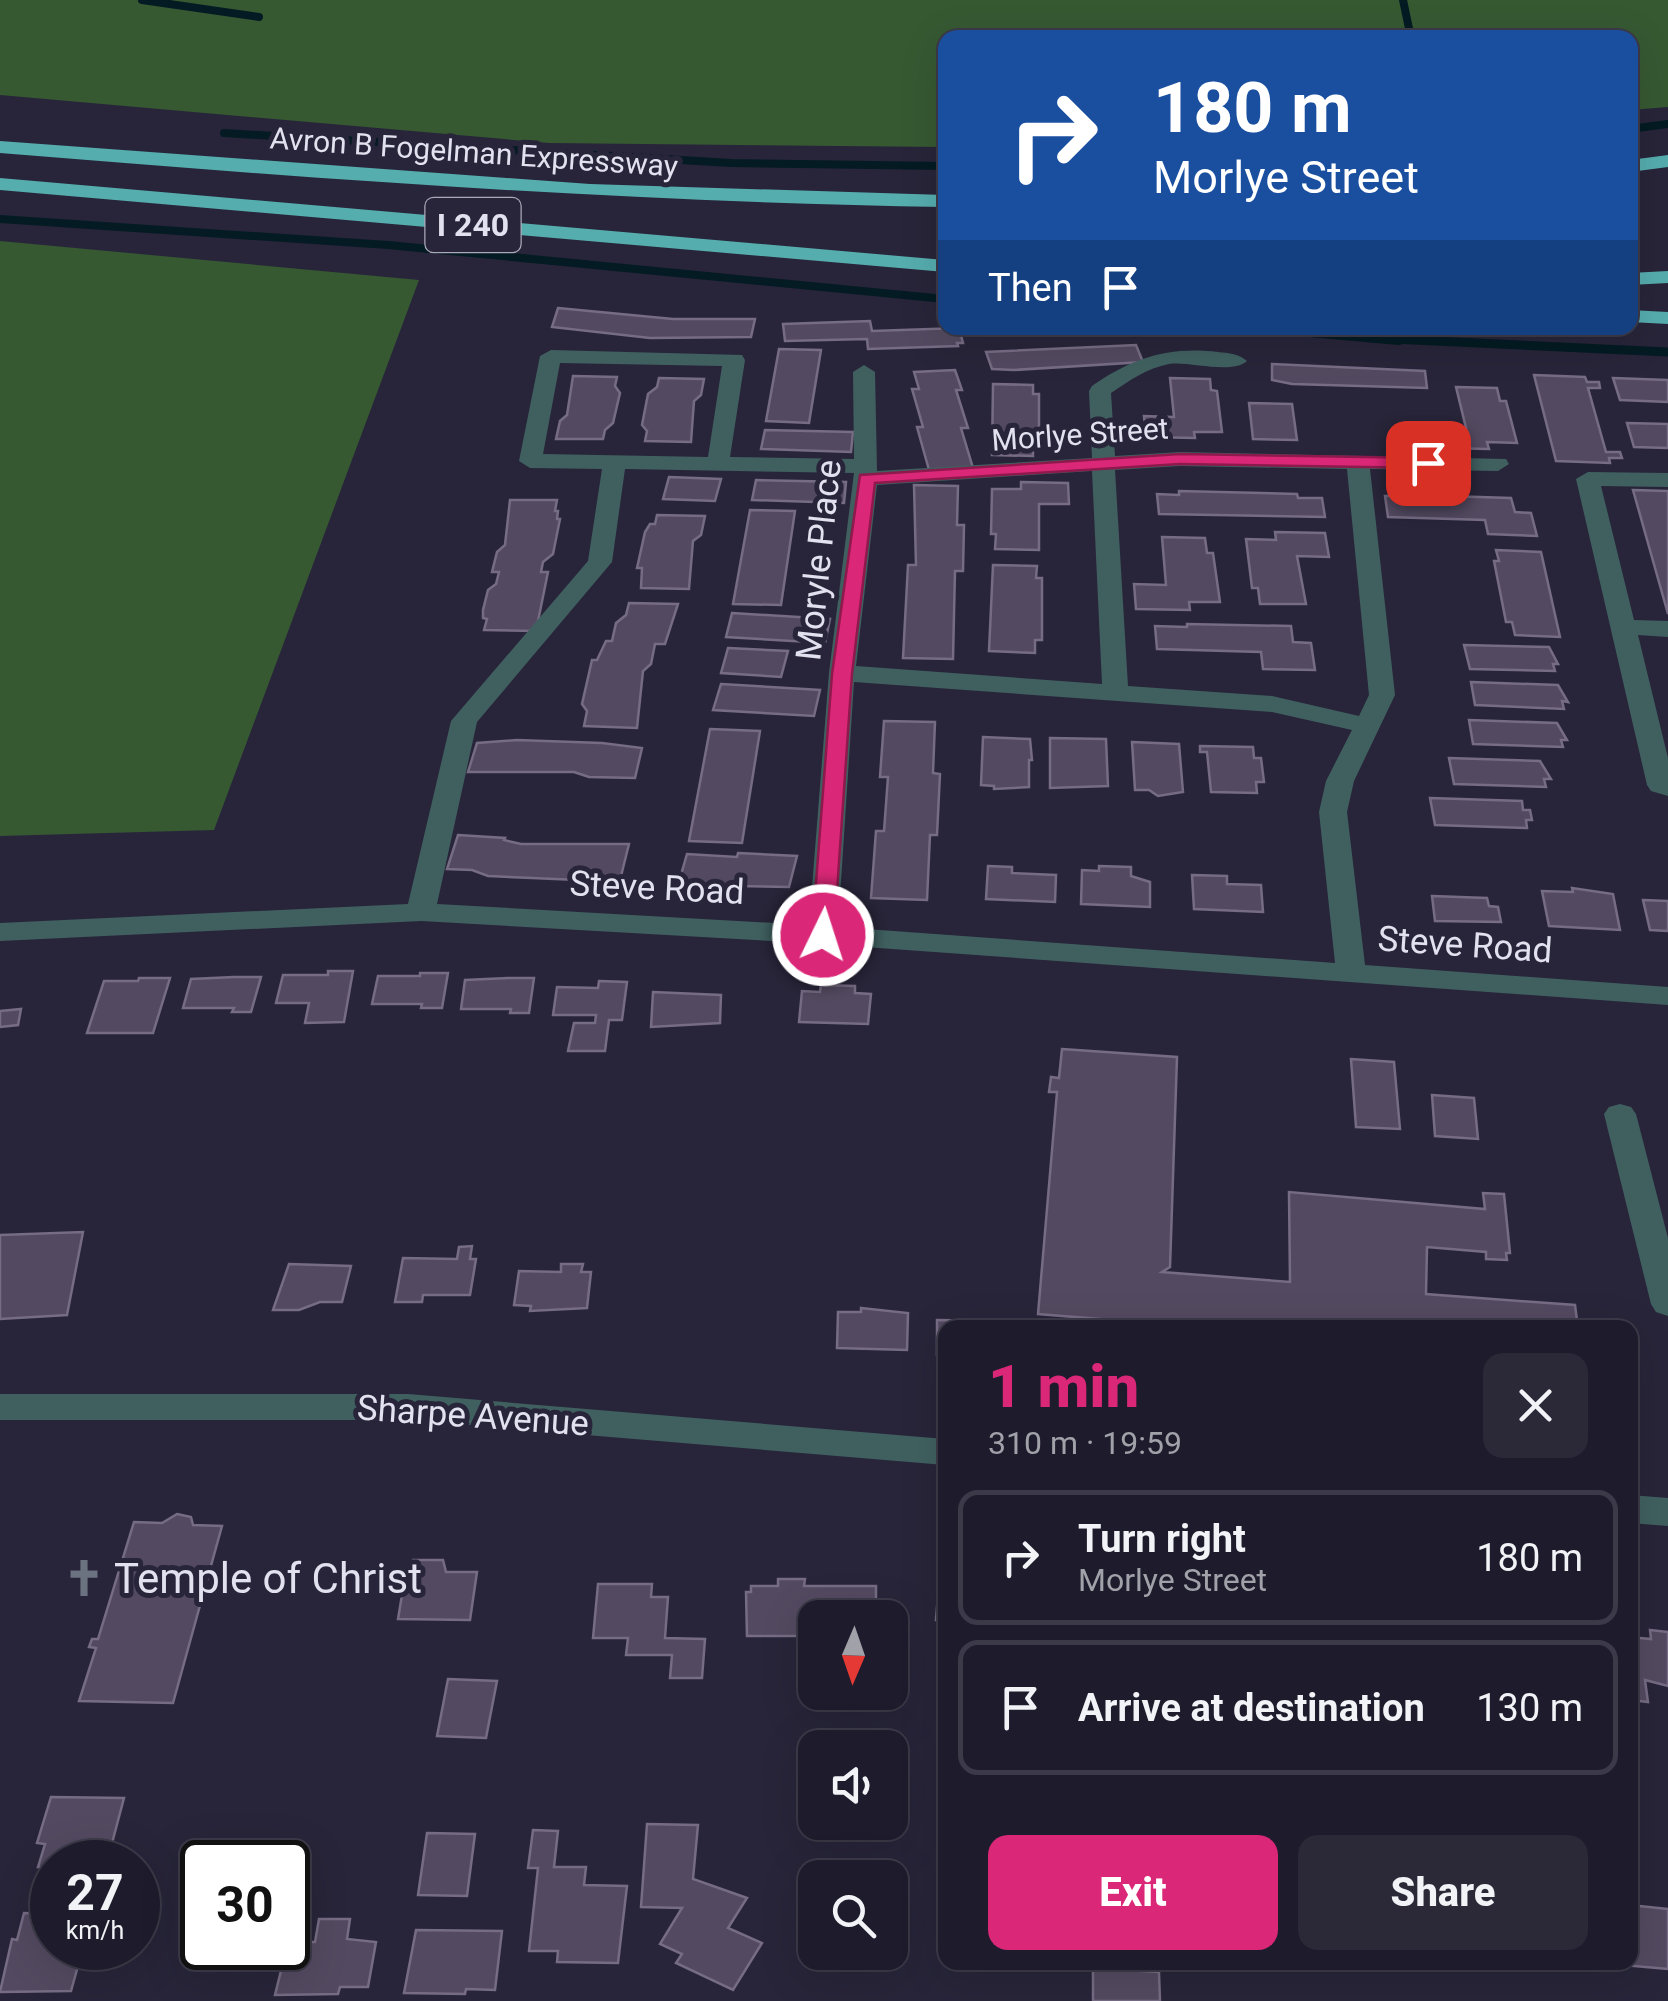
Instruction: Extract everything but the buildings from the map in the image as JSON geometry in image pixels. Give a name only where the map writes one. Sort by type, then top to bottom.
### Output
[{"type":"highway","name":"Avron B Fogelman Expressway","points":[[0,147],[412,182],[717,197],[938,201]]},
{"type":"highway","points":[[1638,165],[1668,161]]},
{"type":"highway","points":[[1638,181],[1668,178]]},
{"type":"highway","name":"Avron B Fogelman Expressway","points":[[0,184],[938,265]]},
{"type":"highway","points":[[1638,279],[1668,277]]},
{"type":"highway","points":[[1638,316],[1668,318]]},
{"type":"street","points":[[1114,692],[1100,391],[1129,369],[1168,354],[1236,361]]},
{"type":"street","name":"Morlye Street","points":[[718,464],[734,360],[552,356],[530,461],[718,464],[866,472],[1103,466],[1180,459],[1498,464]]},
{"type":"street","name":"Moryle Place","points":[[823,935],[842,674],[866,472],[864,372]]},
{"type":"street","points":[[421,912],[464,721],[600,562],[614,462]]},
{"type":"street","points":[[1351,974],[1333,812],[1340,781],[1382,696],[1358,462]]},
{"type":"street","points":[[1668,480],[1588,479],[1660,785],[1668,788]]},
{"type":"street","points":[[1623,627],[1668,629]]},
{"type":"street","points":[[842,674],[1272,704],[1366,725]]},
{"type":"street","name":"Steve Road","points":[[0,932],[421,912],[823,935],[1668,996]]},
{"type":"street","points":[[1620,1114],[1668,1304]]},
{"type":"street","name":"Sharpe Avenue","points":[[2,1413],[408,1407],[938,1451]]},
{"type":"street","points":[[1638,1510],[1668,1512]]},
{"type":"green space","points":[[0,0],[1668,0],[1668,107],[1638,109],[1638,30],[938,30],[938,147],[549,143],[0,95]]},
{"type":"green space","points":[[0,241],[419,280],[214,830],[0,836]]},
{"type":"waterway","points":[[142,0],[259,17]]},
{"type":"waterway","points":[[1403,0],[1409,30]]},
{"type":"waterway","points":[[1638,128],[1668,124]]},
{"type":"waterway","points":[[224,133],[731,163],[938,166]]},
{"type":"waterway","points":[[0,219],[388,245],[938,298]]},
{"type":"waterway","points":[[1332,335],[1399,341]]},
{"type":"waterway","points":[[1371,338],[1668,352]]},
{"type":"place","name":"Temple of Christ","points":[[84,1578]]},
{"type":"route","points":[[823,935],[842,674],[866,479],[1180,459],[1428,463]]}]
